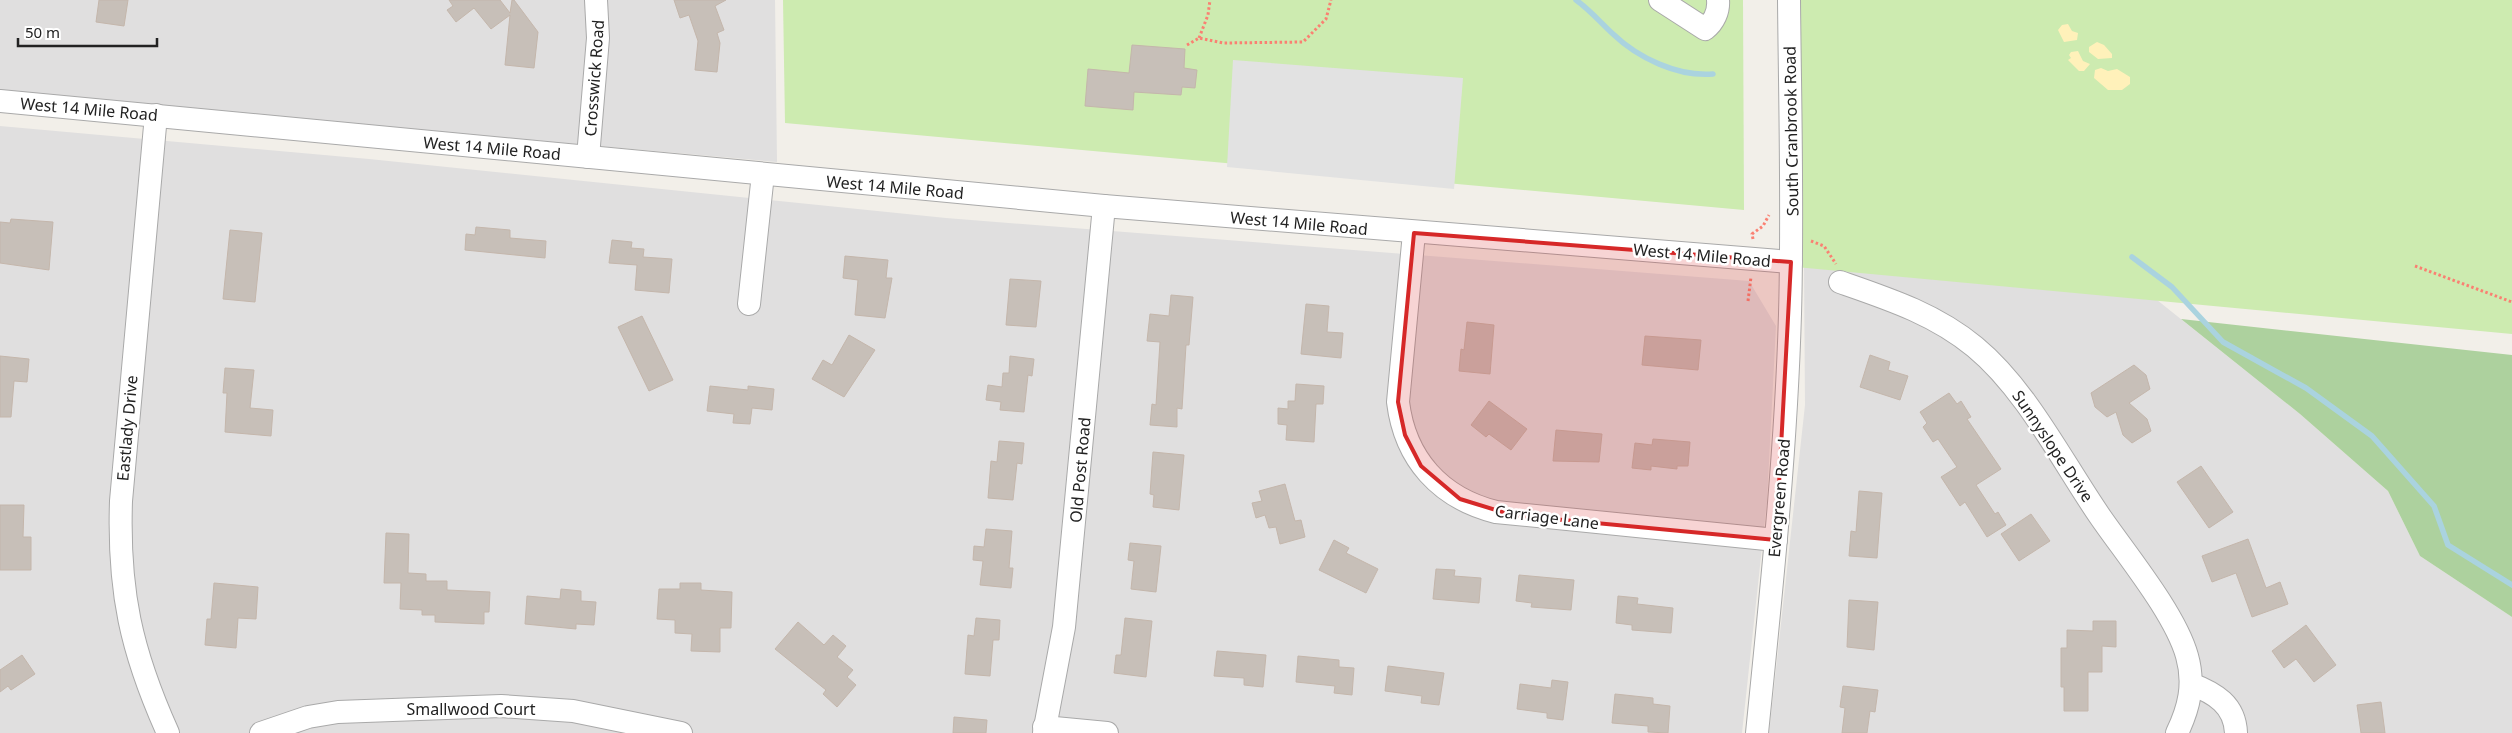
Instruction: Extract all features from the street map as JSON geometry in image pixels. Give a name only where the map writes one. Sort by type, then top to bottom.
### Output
[{"type":"street","name":"Crosswick Road","points":[[588,157],[598,38],[596,0]]},
{"type":"street","points":[[1660,0],[1704,29],[1715,17],[1719,7],[1718,0]]},
{"type":"street","name":"South Cranbrook Road","points":[[1789,0],[1791,262]]},
{"type":"street","name":"West 14 Mile Road","points":[[0,101],[1104,206],[1414,233],[1791,262]]},
{"type":"street","name":"Eastlady Drive","points":[[156,115],[121,501],[120,533],[124,596],[129,623],[144,674],[168,733]]},
{"type":"street","points":[[749,304],[763,174]]},
{"type":"street","name":"Old Post Road","points":[[1044,730],[1066,609],[1104,206]]},
{"type":"street","name":"Carriage Lane","points":[[1414,233],[1398,402],[1400,419],[1413,453],[1432,480],[1460,499],[1479,508],[1496,512],[1776,540]]},
{"type":"street","name":"Evergreen Road","points":[[1757,733],[1785,430],[1791,262]]},
{"type":"street","name":"Sunnyslope Drive","points":[[1840,282],[1888,298],[1935,319],[1977,348],[2007,379],[2041,425],[2076,481],[2154,593],[2187,654],[2192,684],[2180,726]]},
{"type":"street","points":[[2192,684],[2221,699],[2233,716],[2236,733]]},
{"type":"street","name":"Smallwood Court","points":[[261,733],[308,717],[338,712],[501,706],[573,711],[635,722],[681,733]]},
{"type":"street","points":[[1044,730],[1107,733]]},
{"type":"path","points":[[1187,45],[1199,38],[1208,15],[1210,0]]},
{"type":"path","points":[[1199,38],[1224,43],[1303,42],[1326,19],[1331,0]]},
{"type":"path","points":[[1792,237],[1820,243],[1824,246],[1833,262],[1841,269],[1840,282]]},
{"type":"path","points":[[2415,266],[2512,302]]},
{"type":"path","points":[[1748,301],[1751,285]]},
{"type":"highlighted area","points":[[1414,233],[1791,262],[1776,540],[1512,515],[1460,499],[1421,466],[1405,435],[1398,402]]},
{"type":"shaded area","points":[[0,0],[775,0],[777,162],[0,93]]},
{"type":"shaded area","points":[[1233,60],[1463,78],[1454,189],[1227,167]]},
{"type":"shaded area","points":[[0,126],[369,159],[946,218],[1749,281],[1776,326],[1767,501],[1742,733],[0,733]]},
{"type":"shaded area","points":[[1804,267],[2157,300],[2300,414],[2388,491],[2420,556],[2512,617],[2512,733],[1769,733],[1805,405]]},
{"type":"green space","points":[[783,0],[1743,0],[1744,210],[785,123]]},
{"type":"green space","points":[[1794,0],[2512,0],[2512,334],[1796,267]]},
{"type":"green space","points":[[2181,319],[2512,355],[2512,617],[2420,556],[2388,491],[2300,414]]},
{"type":"sand","points":[[2068,24],[2072,31],[2078,33],[2077,40],[2064,42],[2058,30],[2062,25]]},
{"type":"sand","points":[[2097,42],[2104,45],[2112,54],[2112,58],[2098,59],[2089,52],[2089,47]]},
{"type":"sand","points":[[2078,51],[2083,61],[2090,64],[2084,71],[2079,71],[2068,60],[2071,58],[2069,55],[2071,52]]},
{"type":"sand","points":[[2101,68],[2108,71],[2117,69],[2130,77],[2130,84],[2122,90],[2108,90],[2094,78],[2095,70]]},
{"type":"building","points":[[99,0],[128,0],[124,26],[96,22]]},
{"type":"building","points":[[449,0],[500,0],[510,13],[512,0],[514,0],[538,32],[534,68],[505,65],[510,15],[491,29],[474,8],[456,22],[447,10],[453,6]]},
{"type":"building","points":[[674,0],[726,0],[715,6],[724,30],[717,33],[720,43],[717,72],[695,70],[698,41],[689,15],[680,18]]},
{"type":"building","points":[[1132,45],[1185,49],[1184,68],[1197,70],[1195,88],[1182,87],[1181,95],[1134,92],[1133,110],[1085,106],[1088,69],[1129,73]]},
{"type":"building","points":[[11,219],[53,222],[49,270],[0,263],[0,222],[10,223]]},
{"type":"building","points":[[476,227],[510,230],[510,238],[546,241],[545,258],[465,250],[466,234],[475,235]]},
{"type":"building","points":[[230,230],[262,233],[255,302],[223,299]]},
{"type":"building","points":[[612,240],[632,242],[631,248],[644,249],[643,257],[672,259],[669,293],[635,290],[637,265],[609,263]]},
{"type":"building","points":[[845,256],[888,260],[886,278],[892,278],[885,318],[855,315],[858,280],[843,278]]},
{"type":"building","points":[[1010,279],[1041,281],[1036,327],[1006,325]]},
{"type":"building","points":[[1171,295],[1193,297],[1189,345],[1186,345],[1182,409],[1177,408],[1177,427],[1150,425],[1152,404],[1156,405],[1160,342],[1147,341],[1150,314],[1169,316]]},
{"type":"building","points":[[1306,304],[1329,306],[1327,332],[1343,333],[1341,358],[1301,354]]},
{"type":"building","points":[[642,316],[673,380],[649,391],[618,327]]},
{"type":"building","points":[[1467,322],[1494,325],[1490,374],[1459,371],[1461,349],[1464,350]]},
{"type":"building","points":[[849,335],[875,350],[844,397],[812,379],[823,360],[832,365]]},
{"type":"building","points":[[1645,336],[1701,340],[1698,370],[1642,365]]},
{"type":"building","points":[[1870,355],[1890,362],[1888,370],[1908,376],[1900,400],[1860,387]]},
{"type":"building","points":[[0,356],[29,359],[27,382],[14,381],[11,417],[0,417]]},
{"type":"building","points":[[1010,356],[1034,359],[1032,376],[1028,375],[1024,412],[1000,410],[1001,402],[986,400],[988,385],[1002,387],[1003,373],[1009,373]]},
{"type":"building","points":[[2134,365],[2146,375],[2150,389],[2129,403],[2147,419],[2151,431],[2132,443],[2123,435],[2116,412],[2107,417],[2095,407],[2091,393]]},
{"type":"building","points":[[225,368],[254,370],[250,408],[273,410],[271,436],[225,432],[227,393],[223,393]]},
{"type":"building","points":[[1296,384],[1324,386],[1323,404],[1316,404],[1314,442],[1286,440],[1287,425],[1278,424],[1278,408],[1288,409],[1288,401],[1295,401]]},
{"type":"building","points":[[710,386],[748,390],[748,386],[774,389],[772,410],[752,408],[750,424],[733,423],[734,414],[707,411]]},
{"type":"building","points":[[1949,393],[1957,404],[1961,401],[1971,417],[1967,419],[2001,469],[1976,485],[1995,514],[1998,512],[2006,525],[1987,537],[1965,502],[1960,506],[1941,477],[1957,467],[1938,439],[1933,442],[1923,427],[1927,423],[1920,412]]},
{"type":"building","points":[[1489,401],[1527,429],[1511,450],[1489,434],[1486,437],[1471,425]]},
{"type":"building","points":[[1556,430],[1602,434],[1599,462],[1553,461]]},
{"type":"building","points":[[1653,439],[1690,442],[1688,466],[1677,466],[1677,469],[1651,466],[1651,470],[1632,468],[1635,443],[1652,445]]},
{"type":"building","points":[[999,441],[1024,443],[1022,464],[1017,463],[1013,500],[988,498],[991,461],[997,462]]},
{"type":"building","points":[[1153,452],[1184,455],[1179,510],[1153,507],[1154,495],[1150,494]]},
{"type":"building","points":[[2201,466],[2233,512],[2209,528],[2177,482]]},
{"type":"building","points":[[1285,484],[1295,521],[1301,520],[1305,537],[1280,544],[1276,527],[1269,528],[1265,515],[1256,518],[1252,503],[1262,501],[1259,491]]},
{"type":"building","points":[[1859,491],[1882,493],[1877,558],[1849,556],[1851,531],[1856,532]]},
{"type":"building","points":[[0,505],[24,505],[23,537],[31,537],[31,570],[0,570]]},
{"type":"building","points":[[2031,514],[2050,541],[2019,561],[2001,534]]},
{"type":"building","points":[[986,529],[1012,531],[1009,568],[1013,568],[1011,588],[980,585],[983,561],[973,560],[974,546],[984,547]]},
{"type":"building","points":[[386,533],[409,534],[408,573],[426,574],[426,581],[447,581],[447,590],[490,592],[489,612],[484,612],[484,624],[435,622],[435,615],[422,615],[422,610],[400,609],[401,583],[384,583]]},
{"type":"building","points":[[2248,539],[2266,588],[2280,582],[2288,604],[2252,617],[2236,573],[2212,582],[2202,556]]},
{"type":"building","points":[[1334,540],[1349,548],[1346,553],[1378,569],[1366,593],[1319,570]]},
{"type":"building","points":[[1130,543],[1161,546],[1156,592],[1131,589],[1134,561],[1128,560]]},
{"type":"building","points":[[1436,569],[1455,570],[1454,576],[1481,578],[1479,603],[1433,599]]},
{"type":"building","points":[[1519,575],[1574,580],[1571,610],[1531,607],[1532,603],[1516,601]]},
{"type":"building","points":[[214,583],[258,587],[256,619],[238,618],[236,648],[205,645],[207,619],[211,619]]},
{"type":"building","points":[[680,583],[701,583],[701,590],[732,592],[731,628],[720,628],[720,652],[691,651],[692,634],[675,633],[675,620],[657,619],[659,589],[680,589]]},
{"type":"building","points":[[561,589],[581,591],[581,601],[596,602],[594,625],[576,624],[576,629],[525,624],[527,596],[560,599]]},
{"type":"building","points":[[1618,596],[1638,598],[1637,604],[1673,608],[1671,633],[1632,630],[1632,625],[1616,623]]},
{"type":"building","points":[[1849,600],[1878,602],[1874,650],[1847,647]]},
{"type":"building","points":[[976,618],[1000,620],[999,640],[993,640],[990,676],[965,674],[968,635],[974,636]]},
{"type":"building","points":[[1125,618],[1152,621],[1146,677],[1114,673],[1116,655],[1121,655]]},
{"type":"building","points":[[2093,621],[2116,621],[2116,647],[2102,646],[2102,672],[2088,672],[2088,711],[2064,711],[2064,687],[2061,687],[2061,648],[2067,648],[2067,630],[2093,631]]},
{"type":"building","points":[[798,622],[824,645],[833,635],[846,646],[837,657],[853,670],[847,677],[856,685],[837,707],[823,694],[826,690],[775,649]]},
{"type":"building","points":[[2306,625],[2336,665],[2314,682],[2296,659],[2284,668],[2272,651]]},
{"type":"building","points":[[1217,651],[1266,655],[1263,687],[1244,685],[1244,678],[1214,676]]},
{"type":"building","points":[[22,655],[35,674],[11,690],[8,686],[0,692],[0,670]]},
{"type":"building","points":[[1298,656],[1339,660],[1339,667],[1354,668],[1352,695],[1334,693],[1335,686],[1296,682]]},
{"type":"building","points":[[1388,666],[1444,673],[1439,705],[1421,703],[1422,696],[1385,691]]},
{"type":"building","points":[[1552,680],[1568,682],[1563,720],[1547,718],[1547,713],[1517,709],[1520,684],[1551,688]]},
{"type":"building","points":[[1843,686],[1878,690],[1875,712],[1870,711],[1867,733],[1842,733],[1845,708],[1840,707]]},
{"type":"building","points":[[1615,694],[1653,698],[1653,704],[1670,706],[1668,733],[1648,732],[1648,726],[1612,723]]},
{"type":"building","points":[[2381,702],[2385,733],[2361,733],[2357,705]]},
{"type":"building","points":[[954,717],[987,720],[986,733],[953,733]]},
{"type":"waterway","points":[[1576,0],[1623,43],[1646,58],[1673,69],[1700,74],[1713,74]]},
{"type":"waterway","points":[[2132,257],[2172,287],[2223,342],[2306,388],[2372,436],[2434,506],[2448,545],[2512,585]]}]
